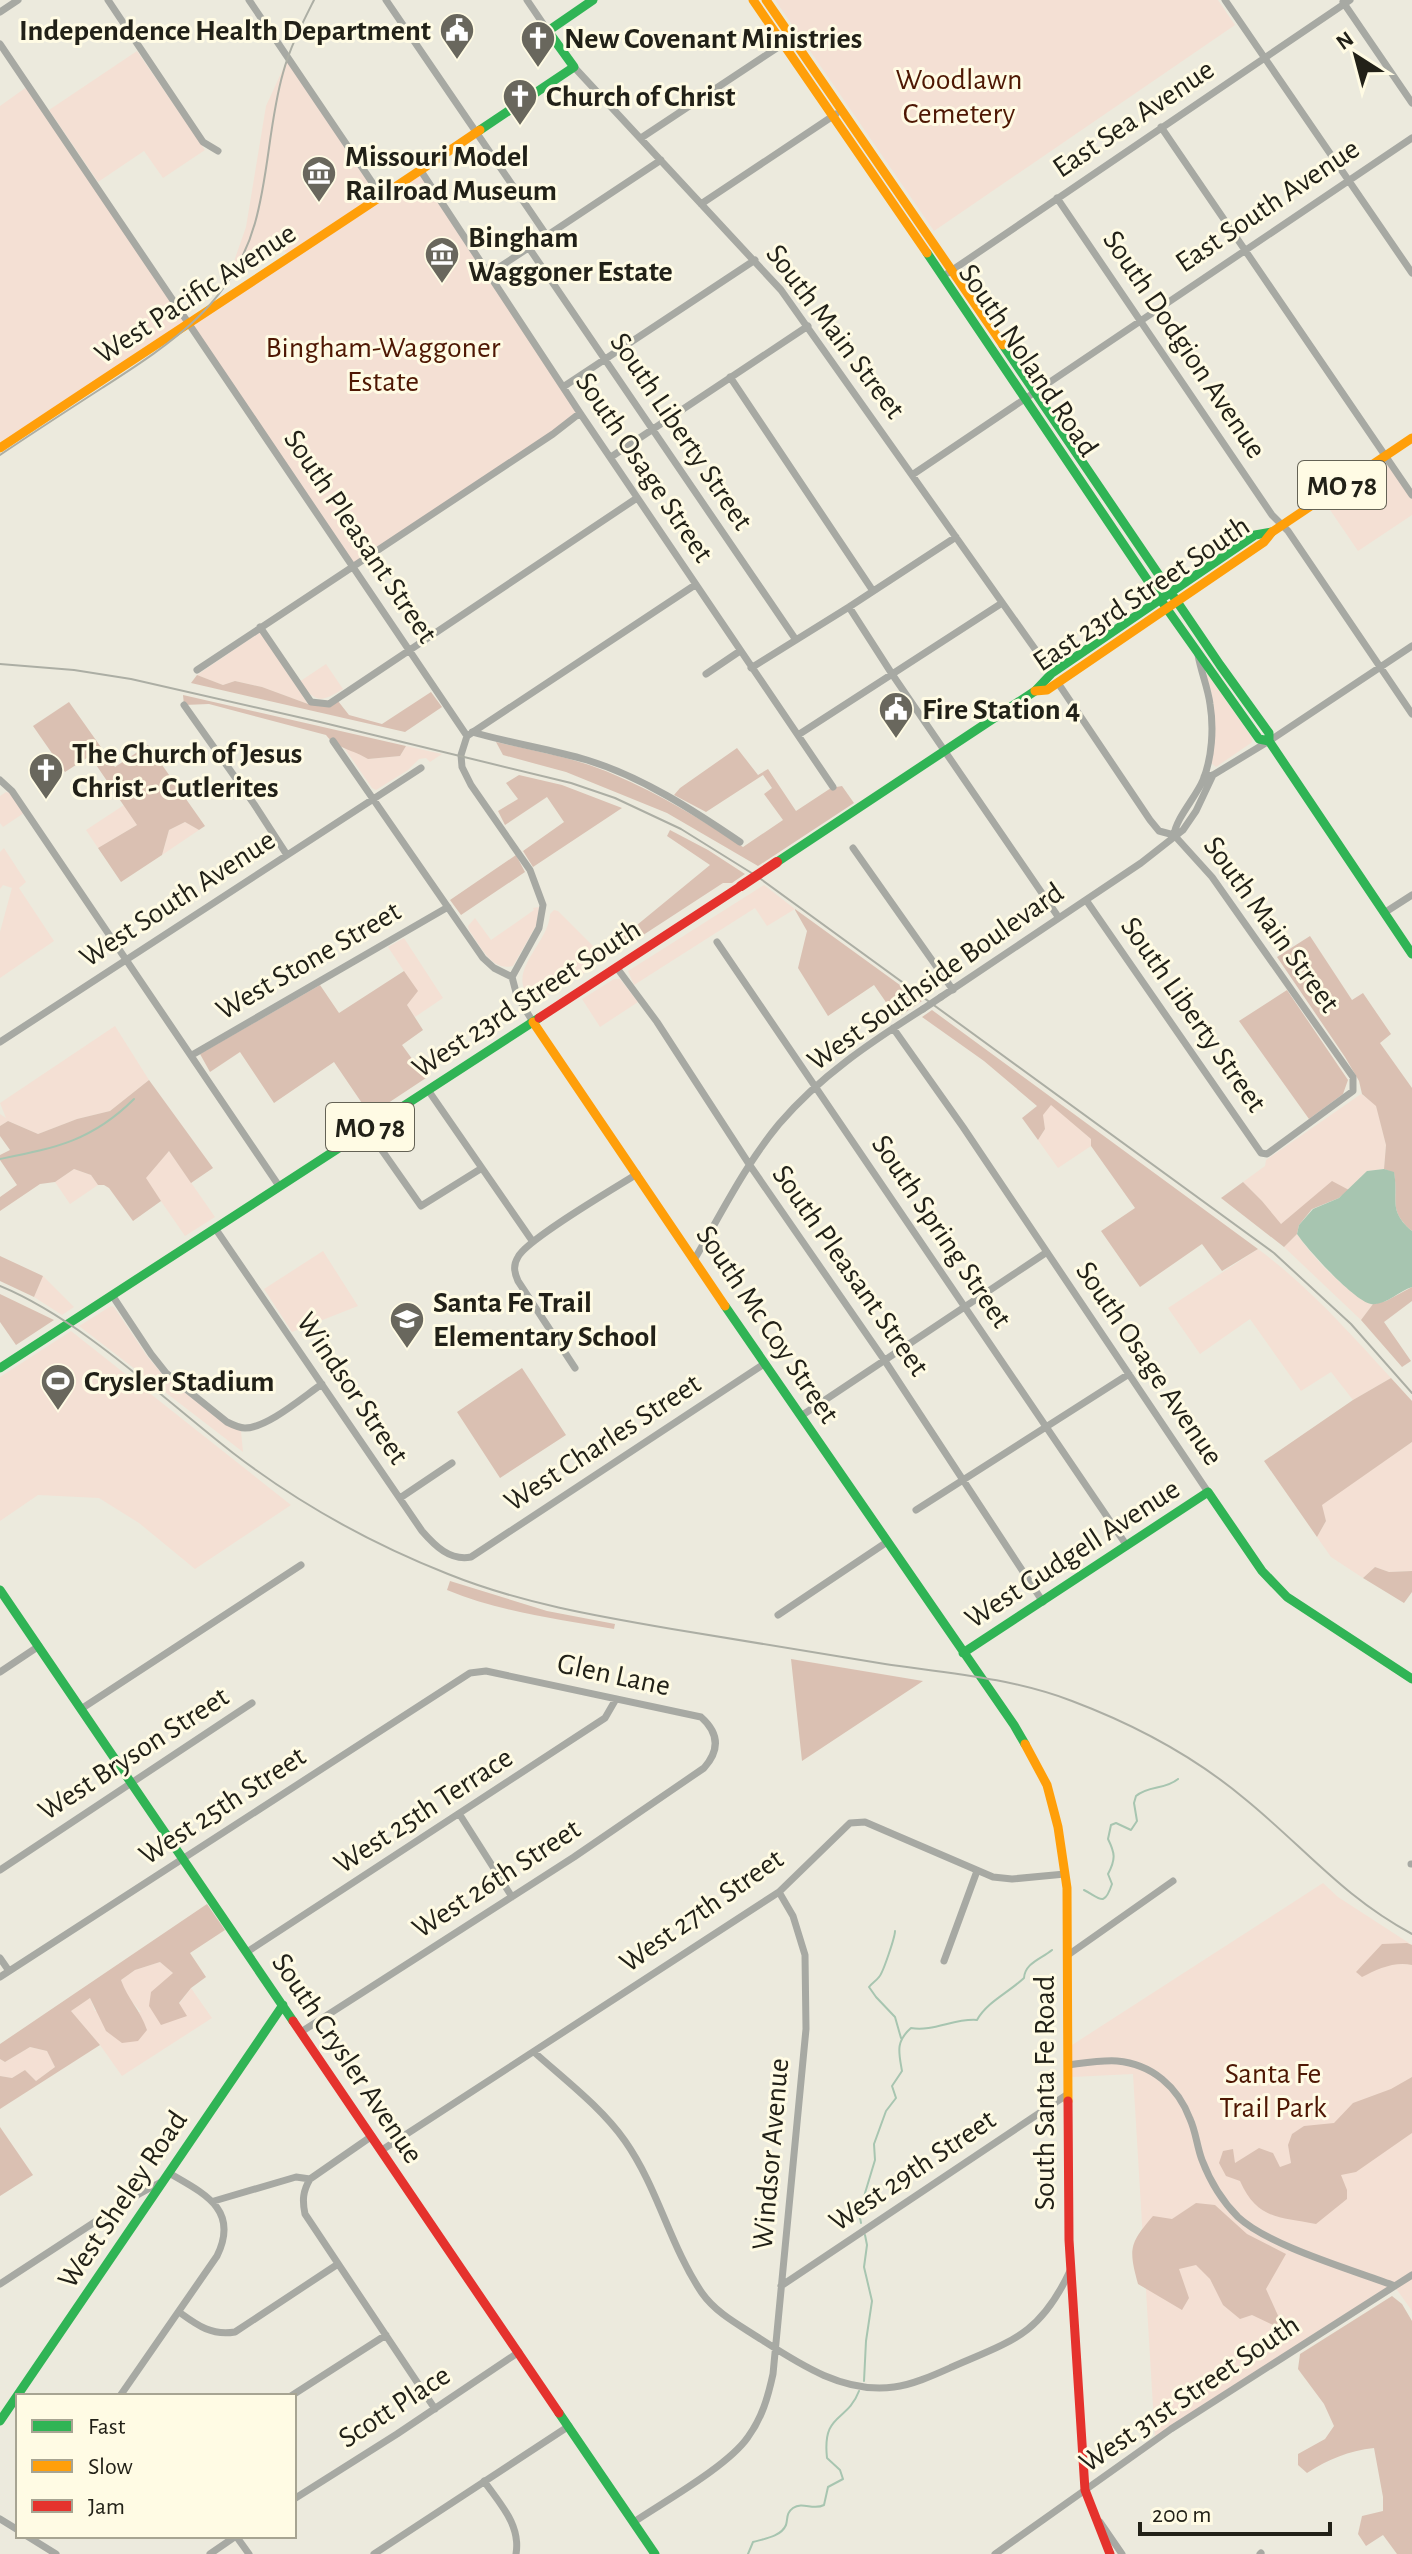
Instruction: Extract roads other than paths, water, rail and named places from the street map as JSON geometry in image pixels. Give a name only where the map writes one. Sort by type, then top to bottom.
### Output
[{"type":"main road","points":[[548,31],[593,0]]},
{"type":"main road","name":"South Noland Road","points":[[753,0],[788,41]]},
{"type":"main road","name":"South Noland Road","points":[[766,0],[788,41],[1169,600],[1268,732],[1269,741],[1412,954]]},
{"type":"main road","name":"South Main Street","points":[[548,31],[574,67]]},
{"type":"main road","name":"West Pacific Avenue","points":[[0,448],[476,135],[574,67]]},
{"type":"main road","name":"East 23rd Street South","points":[[1035,691],[1047,690],[1055,678],[1169,600],[1255,535],[1277,529],[1412,438]]},
{"type":"main road","name":"South Noland Road","points":[[1169,600],[1198,653],[1258,738],[1269,741]]},
{"type":"main road","name":"West 23rd Street South","points":[[0,1368],[617,968],[1035,691]]},
{"type":"main road","name":"South Mc Coy Street","points":[[533,1022],[963,1653]]},
{"type":"main road","name":"West Gudgell Avenue","points":[[963,1653],[1208,1492]]},
{"type":"main road","name":"South Osage Avenue","points":[[1208,1492],[1262,1571],[1287,1597],[1412,1679]]},
{"type":"main road","name":"South Crysler Avenue","points":[[0,1590],[655,2554]]},
{"type":"main road","name":"South Santa Fe Road","points":[[963,1653],[1014,1725],[1047,1785],[1058,1827],[1067,1888],[1071,2268],[1085,2490],[1110,2554]]},
{"type":"main road","name":"West Sheley Road","points":[[18,2394],[283,2005]]},
{"type":"main road","name":"West Sheley Road","points":[[0,2421],[16,2397]]},
{"type":"street","points":[[0,12],[18,0]]},
{"type":"street","points":[[108,0],[203,142],[218,151]]},
{"type":"street","points":[[249,0],[382,197]]},
{"type":"street","points":[[386,0],[547,236]]},
{"type":"street","name":"South Main Street","points":[[527,0],[548,31]]},
{"type":"street","points":[[1225,0],[1412,273]]},
{"type":"street","points":[[1346,1],[1412,103]]},
{"type":"street","name":"East Sea Avenue","points":[[947,274],[1346,1]]},
{"type":"street","points":[[641,138],[788,41]]},
{"type":"street","name":"South Pleasant Street","points":[[0,44],[409,651],[469,734]]},
{"type":"street","name":"South Main Street","points":[[574,67],[755,260],[808,326],[1055,678],[1150,820],[1159,831],[1174,835],[1221,889],[1353,1077],[1354,1087],[1350,1096],[1263,1154]]},
{"type":"street","points":[[701,204],[837,113]]},
{"type":"street","points":[[1161,127],[1412,495]]},
{"type":"street","name":"East South Avenue","points":[[912,475],[1412,138]]},
{"type":"street","points":[[489,274],[661,160]]},
{"type":"street","name":"South Osage Street","points":[[421,171],[695,585],[833,787]]},
{"type":"street","name":"South Dodgion Avenue","points":[[1057,198],[1272,515],[1277,529],[1412,714]]},
{"type":"street","name":"South Liberty Street","points":[[529,248],[796,640]]},
{"type":"street","points":[[563,387],[755,260]]},
{"type":"street","points":[[611,457],[808,326]]},
{"type":"street","points":[[730,377],[873,591]]},
{"type":"street","points":[[197,670],[580,413]]},
{"type":"street","points":[[260,627],[311,702],[329,704],[637,498]]},
{"type":"street","points":[[751,668],[956,537]]},
{"type":"street","points":[[533,1022],[517,996],[512,977],[539,928],[543,905],[530,870],[471,785],[462,767],[461,753],[469,734],[695,585]]},
{"type":"street","points":[[798,735],[1002,603]]},
{"type":"street","points":[[849,607],[1059,918]]},
{"type":"street","points":[[1208,776],[1269,741],[1412,646]]},
{"type":"street","points":[[706,674],[740,651]]},
{"type":"street","points":[[1174,835],[1175,826],[1208,776],[1211,712],[1198,653]]},
{"type":"street","points":[[184,705],[287,855]]},
{"type":"street","points":[[469,734],[588,761],[618,772],[662,792],[740,842]]},
{"type":"street","points":[[333,741],[483,958],[512,977]]},
{"type":"street","name":"West South Avenue","points":[[0,1042],[421,768]]},
{"type":"street","points":[[2,786],[12,791],[279,1186]]},
{"type":"street","name":"West Southside Boulevard","points":[[694,1260],[749,1164],[779,1124],[815,1086],[854,1054],[1141,863],[1174,835]]},
{"type":"street","points":[[853,848],[953,990]]},
{"type":"street","points":[[1384,913],[1412,895]]},
{"type":"street","name":"South Liberty Street","points":[[1086,900],[1263,1154]]},
{"type":"street","name":"West Stone Street","points":[[192,1055],[448,907]]},
{"type":"street","name":"South Spring Street","points":[[717,942],[1127,1546]]},
{"type":"street","name":"South Pleasant Street","points":[[617,968],[657,1022],[749,1164],[885,1361],[1043,1602]]},
{"type":"street","name":"South Osage Avenue","points":[[893,1028],[933,1081],[1208,1492]]},
{"type":"street","points":[[428,1090],[533,1242]]},
{"type":"street","points":[[367,1129],[421,1206],[482,1168]]},
{"type":"street","points":[[575,1368],[514,1273],[516,1259],[533,1242],[637,1174]]},
{"type":"street","name":"Windsor Street","points":[[215,1228],[434,1545],[457,1558],[465,1558]]},
{"type":"street","points":[[801,1416],[1047,1252]]},
{"type":"street","points":[[112,1295],[168,1375],[227,1422],[246,1428],[261,1425],[322,1384]]},
{"type":"street","name":"West Charles Street","points":[[465,1558],[471,1557],[764,1364]]},
{"type":"street","points":[[916,1510],[1129,1374]]},
{"type":"street","points":[[400,1498],[452,1463]]},
{"type":"street","points":[[778,1615],[887,1542]]},
{"type":"street","points":[[81,1709],[301,1565]]},
{"type":"street","points":[[0,1672],[39,1646]]},
{"type":"street","name":"Glen Lane","points":[[470,1673],[486,1671],[701,1717],[715,1735],[716,1748],[712,1759]]},
{"type":"street","name":"West 25th Street","points":[[0,1977],[470,1673]]},
{"type":"street","name":"West 25th Terrace","points":[[247,1952],[605,1718],[616,1699]]},
{"type":"street","name":"West Bryson Street","points":[[0,1870],[252,1703]]},
{"type":"street","name":"West 26th Street","points":[[301,2032],[512,1897],[704,1768],[712,1759]]},
{"type":"street","points":[[460,1815],[512,1897]]},
{"type":"street","name":"West 27th Street","points":[[382,2150],[779,1892],[843,1827],[857,1821],[993,1877],[1012,1879],[1065,1874]]},
{"type":"street","points":[[944,1961],[977,1871]]},
{"type":"street","points":[[1068,1955],[1173,1881]]},
{"type":"street","name":"Windsor Avenue","points":[[634,2522],[724,2461],[747,2439],[768,2397],[773,2374],[806,2029],[802,1939],[779,1892]]},
{"type":"street","points":[[0,1958],[9,1971]]},
{"type":"street","points":[[534,2052],[613,2125],[627,2143],[650,2182],[704,2296],[725,2316],[818,2374],[846,2383],[894,2387],[943,2371],[1030,2330],[1060,2292],[1071,2268]]},
{"type":"street","points":[[1068,2065],[1116,2061],[1153,2071],[1170,2084],[1184,2104],[1202,2160],[1221,2198],[1240,2218],[1267,2236],[1395,2286]]},
{"type":"street","name":"West 29th Street","points":[[781,2286],[1068,2094]]},
{"type":"street","points":[[372,2136],[310,2179],[302,2202],[305,2214],[435,2409]]},
{"type":"street","points":[[0,2284],[166,2177],[214,2201],[296,2177],[310,2179]]},
{"type":"street","points":[[121,2394],[222,2246],[223,2226],[214,2201]]},
{"type":"street","points":[[179,2312],[210,2332],[235,2332],[338,2264]]},
{"type":"street","name":"West 31st Street South","points":[[995,2554],[1171,2429],[1412,2275]]},
{"type":"street","points":[[294,2394],[386,2335]]},
{"type":"street","name":"Scott Place","points":[[296,2498],[519,2352]]},
{"type":"street","points":[[374,2554],[569,2426]]},
{"type":"street","points":[[484,2481],[515,2527],[516,2554]]},
{"type":"street","points":[[1096,2517],[1122,2554]]},
{"type":"street","points":[[30,2538],[56,2554]]},
{"type":"street","points":[[210,2554],[233,2538]]},
{"type":"waterway","points":[[0,1159],[38,1151],[88,1134],[134,1099]]},
{"type":"waterway","points":[[1084,1890],[1104,1899],[1112,1884],[1108,1874],[1114,1856],[1108,1839],[1111,1825],[1116,1823],[1131,1830],[1137,1821],[1136,1796],[1178,1779]]},
{"type":"waterway","points":[[895,1931],[881,1974],[869,1987],[895,2017],[901,2038]]},
{"type":"waterway","points":[[861,2223],[859,2213],[875,2160],[874,2144],[886,2111],[896,2098],[892,2086],[902,2071],[899,2048],[902,2038],[911,2028],[977,2020],[992,2003],[1024,1978],[1030,1965],[1052,1950]]},
{"type":"waterway","points":[[864,2381],[872,2301],[864,2267],[865,2235]]},
{"type":"waterway","points":[[748,2554],[753,2542],[784,2529],[793,2508],[824,2505],[828,2487],[843,2479],[840,2470],[827,2458],[826,2443],[832,2425],[859,2391]]},
{"type":"railway","points":[[0,455],[174,338],[214,300],[231,277],[245,252],[255,223],[286,63],[314,0]]},
{"type":"railway","points":[[0,664],[74,670],[131,679],[320,722],[571,783],[615,798],[681,829],[758,877],[1274,1253],[1351,1324],[1412,1393]]},
{"type":"railway","points":[[0,1286],[31,1301],[91,1339],[233,1453],[283,1489],[391,1549],[475,1584],[558,1608],[778,1647],[980,1677],[1072,1701],[1140,1731],[1205,1769],[1266,1817],[1344,1888],[1387,1920],[1412,1934]]},
{"type":"place","name":"Independence Health Department","points":[[457,61]]},
{"type":"place","name":"New Covenant Ministries","points":[[538,69]]},
{"type":"place","name":"Church of Christ","points":[[520,127]]},
{"type":"place","name":"Missouri Model Railroad Museum","points":[[319,204]]},
{"type":"place","name":"Bingham Waggoner Estate","points":[[442,285]]},
{"type":"place","name":"Fire Station 4","points":[[896,740]]},
{"type":"place","name":"The Church of Jesus Christ - Cutlerites","points":[[46,801]]},
{"type":"place","name":"Santa Fe Trail Elementary School","points":[[407,1350]]},
{"type":"place","name":"Crysler Stadium","points":[[58,1412]]},
{"type":"park label","name":"Woodlawn Cemetery","points":[[959,96]]},
{"type":"park label","name":"Bingham-Waggoner Estate","points":[[383,364]]},
{"type":"park label","name":"Santa Fe Trail Park","points":[[1273,2090]]}]
